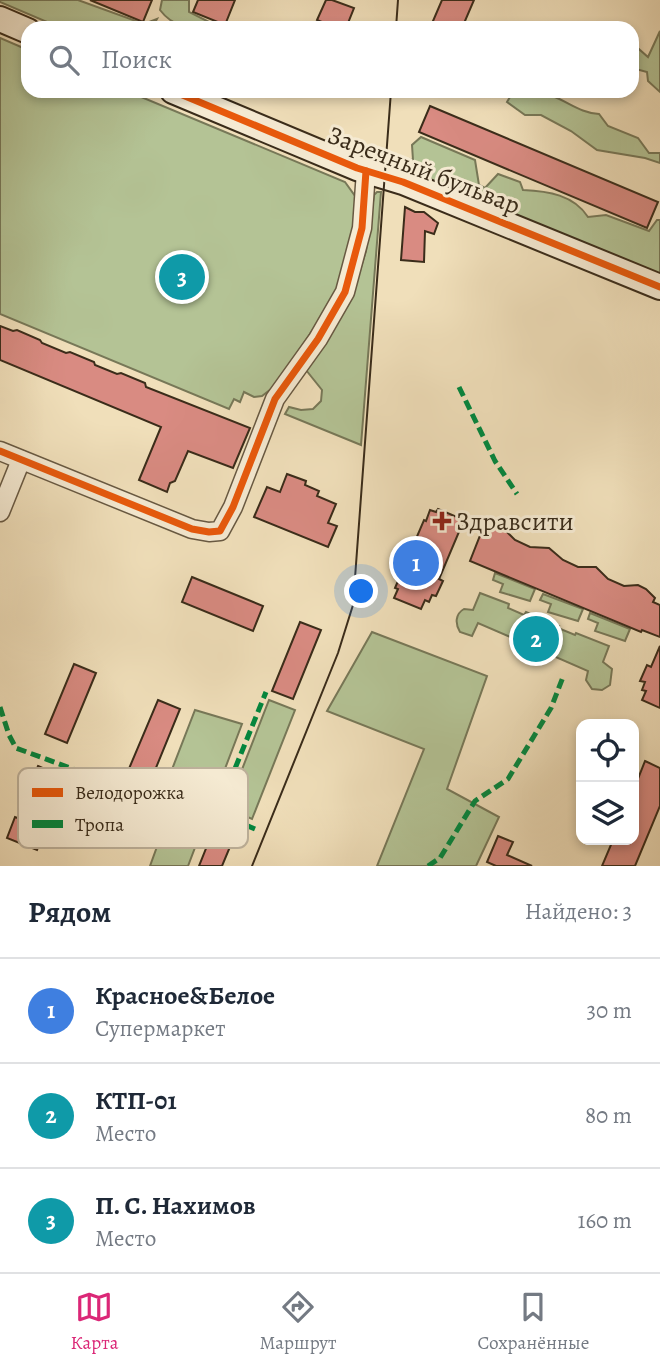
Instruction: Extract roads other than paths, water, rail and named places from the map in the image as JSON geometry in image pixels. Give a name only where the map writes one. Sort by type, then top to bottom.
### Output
[{"type":"street","points":[[0,19],[21,28]]},
{"type":"street","name":"Заречный бульвар","points":[[190,98],[660,287]]},
{"type":"street","points":[[0,451],[192,529],[220,531],[233,507],[275,399],[318,339],[345,292],[354,267],[362,228],[366,171]]},
{"type":"street","points":[[0,512],[21,460]]},
{"type":"tram line","points":[[396,21],[398,0]]},
{"type":"tram line","points":[[252,866],[338,653],[353,605],[390,98]]},
{"type":"place","name":"П. С. Нахимов","points":[[182,277]]},
{"type":"place","name":"Здравсити","points":[[442,521]]},
{"type":"place","name":"Красное&Белое","points":[[416,563]]},
{"type":"place","name":"КТП-01","points":[[536,639]]}]
